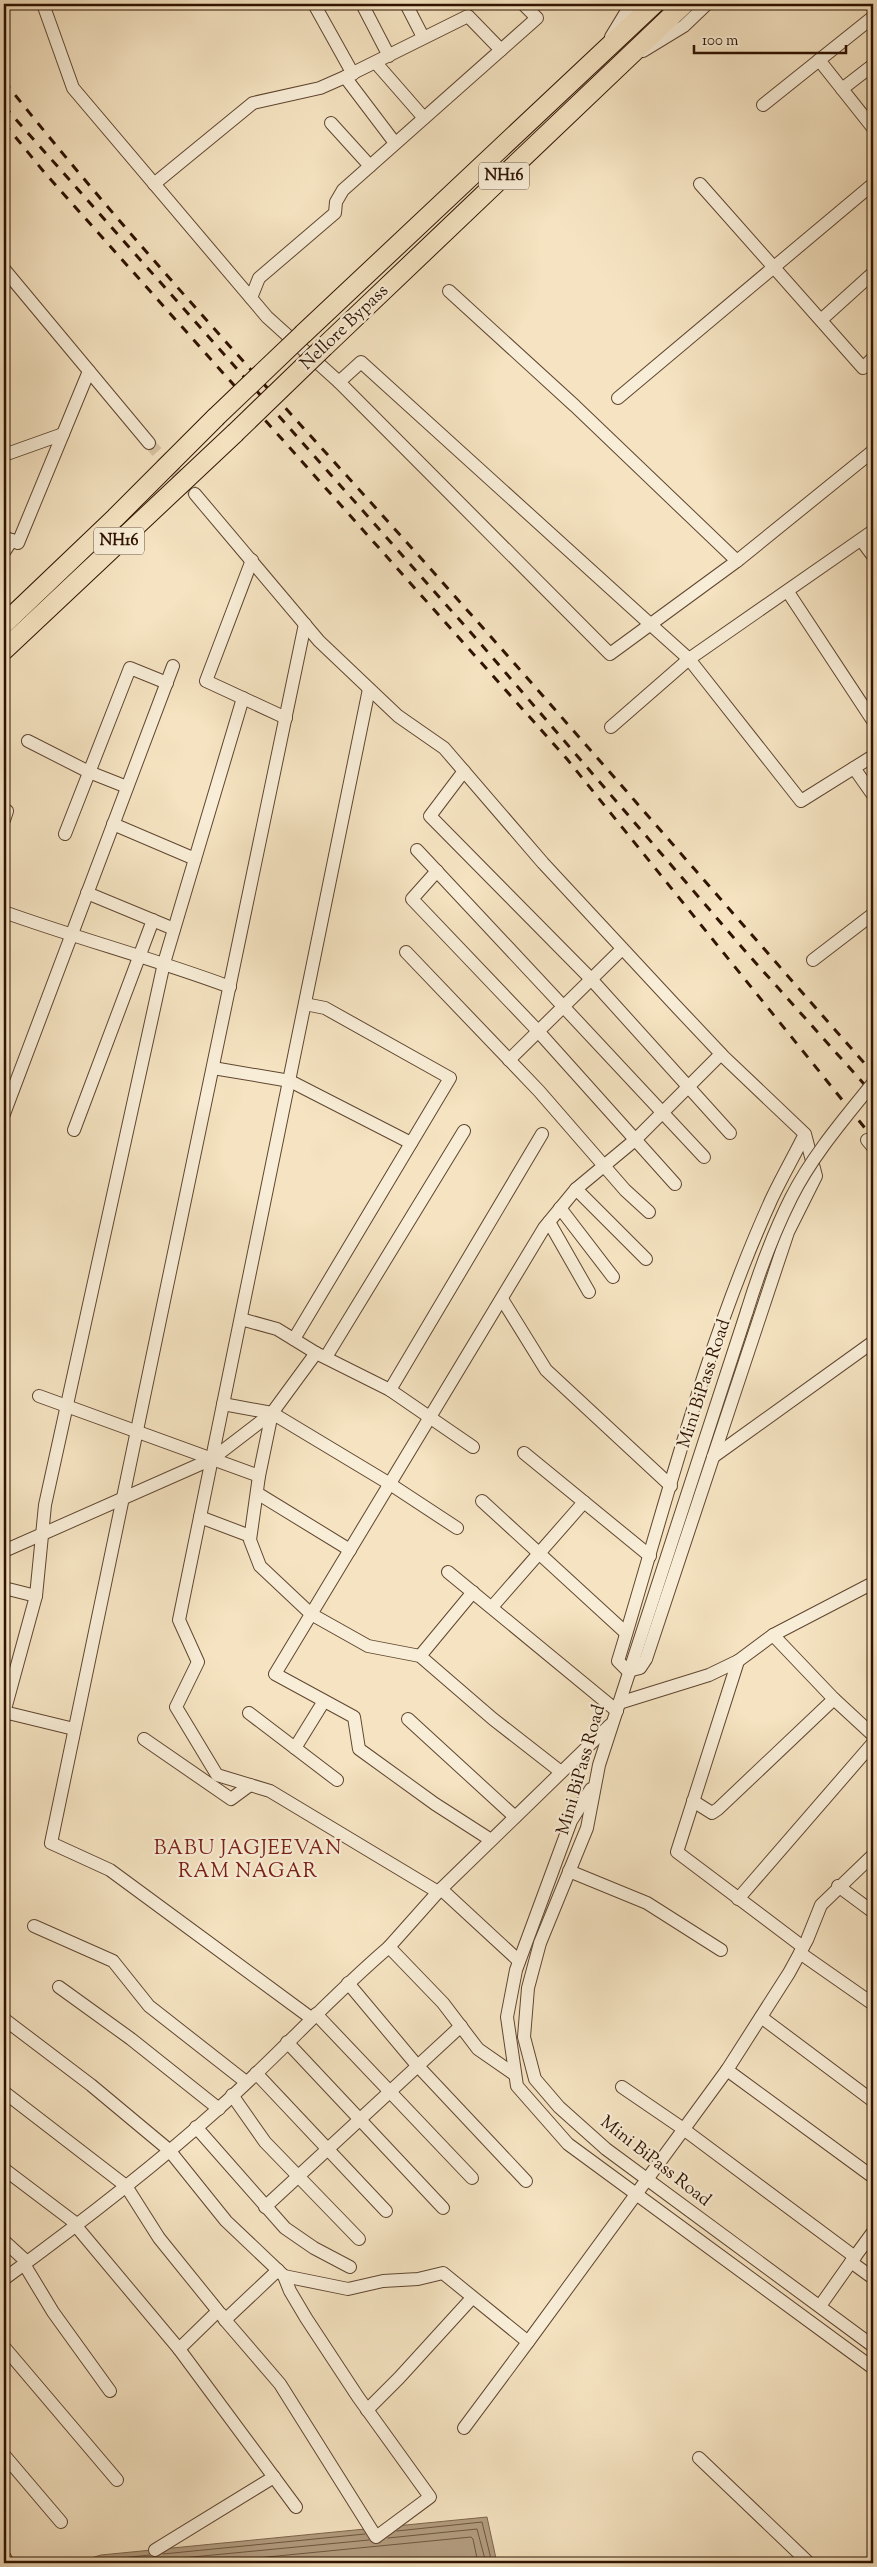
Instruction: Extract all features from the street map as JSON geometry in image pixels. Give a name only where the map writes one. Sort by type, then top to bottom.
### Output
[{"type":"highway","name":"Nellore Bypass","points":[[4,624],[303,334],[654,4]]},
{"type":"highway","name":"Nellore Bypass","points":[[4,650],[235,433],[684,4]]},
{"type":"street","points":[[42,4],[73,88],[267,317],[339,382],[610,654],[738,561],[873,451]]},
{"type":"street","points":[[314,4],[349,76],[396,143]]},
{"type":"street","points":[[362,4],[389,56]]},
{"type":"street","points":[[406,4],[423,37]]},
{"type":"street","points":[[251,298],[259,278],[334,213],[336,202],[343,190],[537,18],[523,4]]},
{"type":"street","points":[[601,55],[631,4]]},
{"type":"street","points":[[621,64],[684,26],[707,4]]},
{"type":"street","points":[[154,184],[253,103],[320,88],[349,76],[423,37],[468,16],[500,50]]},
{"type":"street","points":[[763,105],[873,17]]},
{"type":"street","points":[[819,60],[873,128]]},
{"type":"street","points":[[376,62],[424,118]]},
{"type":"street","points":[[842,89],[873,65]]},
{"type":"street","points":[[331,123],[370,166]]},
{"type":"street","points":[[700,184],[864,368],[873,358]]},
{"type":"street","points":[[618,398],[873,184]]},
{"type":"street","points":[[4,269],[149,443]]},
{"type":"street","points":[[821,320],[873,273]]},
{"type":"street","points":[[449,291],[575,406],[738,561]]},
{"type":"street","points":[[339,382],[361,362],[689,659],[801,801],[873,756]]},
{"type":"street","points":[[4,552],[8,538],[18,543],[89,371]]},
{"type":"street","points":[[4,455],[63,434]]},
{"type":"street","points":[[196,494],[319,641],[398,716],[444,748],[622,949],[721,1054],[805,1134],[816,1176],[788,1232],[646,1659],[640,1668],[628,1671],[618,1661],[700,1392],[733,1296],[772,1198],[805,1134]]},
{"type":"street","points":[[611,727],[689,659],[788,592],[873,531]]},
{"type":"street","points":[[861,540],[873,556]]},
{"type":"street","points":[[252,560],[206,681],[286,718]]},
{"type":"street","points":[[788,592],[873,721]]},
{"type":"street","points":[[305,624],[51,1842],[110,1870],[313,2016],[472,2178]]},
{"type":"street","points":[[4,1114],[174,666]]},
{"type":"street","points":[[65,834],[130,668],[167,683]]},
{"type":"street","points":[[369,689],[179,1620],[198,1662],[176,1707],[217,1775],[270,1791],[439,1891],[519,1961]]},
{"type":"street","points":[[74,1730],[4,1712],[36,1596],[45,1506],[164,963],[243,698]]},
{"type":"street","points":[[28,741],[89,772],[128,787]]},
{"type":"street","points":[[854,768],[873,795]]},
{"type":"street","points":[[464,771],[430,816],[591,979],[730,1133]]},
{"type":"street","points":[[113,824],[195,859]]},
{"type":"street","points":[[418,850],[704,1157]]},
{"type":"street","points":[[437,871],[412,899],[538,1031],[675,1184]]},
{"type":"street","points":[[87,893],[174,929]]},
{"type":"street","points":[[4,912],[71,936],[164,963],[230,987]]},
{"type":"street","points":[[812,960],[873,914]]},
{"type":"street","points":[[74,1130],[153,920]]},
{"type":"street","points":[[509,1060],[622,949]]},
{"type":"street","points":[[406,952],[509,1060],[624,1190],[649,1212]]},
{"type":"street","points":[[294,1339],[450,1078],[325,1008],[305,1004]]},
{"type":"street","points":[[491,1840],[435,1804],[359,1749],[354,1717],[275,1674],[548,1222],[576,1189],[636,1140],[721,1054]]},
{"type":"street","points":[[213,1068],[290,1081],[411,1143]]},
{"type":"street","name":"Mini BiPass Road","points":[[873,1083],[830,1136],[792,1196],[760,1269],[628,1671],[594,1784],[587,1828],[532,1970],[528,1988],[524,2037],[535,2079],[559,2107],[646,2180],[873,2346]]},
{"type":"street","points":[[4,1551],[42,1536],[123,1497],[212,1458],[272,1413],[321,1355],[464,1131]]},
{"type":"street","points":[[390,1390],[542,1134]]},
{"type":"street","points":[[576,1189],[646,1259]]},
{"type":"street","points":[[560,1208],[613,1276]]},
{"type":"street","points":[[548,1222],[589,1292]]},
{"type":"street","points":[[502,1299],[546,1370],[671,1486]]},
{"type":"street","points":[[241,1318],[277,1329],[321,1355],[390,1390],[473,1446]]},
{"type":"street","points":[[713,1457],[873,1342]]},
{"type":"street","points":[[39,1396],[259,1476]]},
{"type":"street","points":[[223,1404],[272,1413],[390,1484],[457,1528]]},
{"type":"street","points":[[272,1413],[259,1476],[250,1536],[260,1566],[311,1614],[368,1646],[420,1656],[493,1719],[562,1772]]},
{"type":"street","points":[[524,1454],[650,1556]]},
{"type":"street","points":[[257,1493],[350,1550]]},
{"type":"street","points":[[482,1501],[626,1633]]},
{"type":"street","points":[[492,1606],[584,1502]]},
{"type":"street","points":[[200,1518],[250,1536]]},
{"type":"street","points":[[448,1572],[492,1606],[616,1712]]},
{"type":"street","points":[[4,2279],[77,2226],[219,2108],[313,2016],[389,1947],[439,1891],[562,1772],[616,1712],[709,1675],[738,1661],[773,1635],[873,1583]]},
{"type":"street","points":[[4,1588],[36,1596]]},
{"type":"street","points":[[420,1656],[472,1592]]},
{"type":"street","points":[[773,1635],[834,1699],[873,1735]]},
{"type":"street","points":[[738,1661],[677,1852],[873,2004]]},
{"type":"street","points":[[693,1800],[712,1813],[718,1810],[834,1699]]},
{"type":"street","points":[[295,1748],[324,1701]]},
{"type":"street","points":[[249,1714],[337,1780]]},
{"type":"street","points":[[408,1719],[515,1817]]},
{"type":"street","points":[[144,1739],[231,1799],[250,1785]]},
{"type":"street","points":[[738,1899],[873,1743]]},
{"type":"street","points":[[594,1784],[571,1821],[519,1961],[507,2017],[517,2086],[568,2144],[873,2368]]},
{"type":"street","points":[[464,2428],[682,2128],[727,2070],[801,1950],[821,1905],[838,1886],[873,1855]]},
{"type":"street","points":[[570,1870],[647,1903],[721,1950]]},
{"type":"street","points":[[838,1886],[873,1912]]},
{"type":"street","points":[[34,1926],[113,1961],[149,2006],[246,2082]]},
{"type":"street","points":[[389,1947],[443,2002],[478,2049],[514,2074]]},
{"type":"street","points":[[348,1983],[417,2065],[526,2181]]},
{"type":"street","points":[[59,1987],[131,2039],[219,2108]]},
{"type":"street","points":[[761,2017],[873,2101]]},
{"type":"street","points":[[4,2019],[91,2085],[169,2150],[226,2221],[281,2273],[302,2311],[367,2410],[430,2498],[376,2537],[280,2384],[159,2238],[126,2186],[4,2092]]},
{"type":"street","points":[[265,2207],[360,2120],[388,2091],[461,2026]]},
{"type":"street","points":[[287,2042],[443,2208]]},
{"type":"street","points":[[727,2070],[873,2177]]},
{"type":"street","points":[[256,2073],[386,2211]]},
{"type":"street","points":[[622,2087],[682,2128],[853,2260],[873,2278]]},
{"type":"street","points":[[232,2095],[265,2142],[359,2239]]},
{"type":"street","points":[[196,2127],[285,2228],[314,2248],[350,2267]]},
{"type":"street","points":[[4,2169],[77,2226],[179,2349],[296,2506]]},
{"type":"street","points":[[820,2306],[873,2232]]},
{"type":"street","points":[[4,2241],[25,2263],[53,2312],[110,2391]]},
{"type":"street","points":[[179,2349],[222,2315],[281,2273],[348,2289],[383,2280],[418,2279],[443,2273],[528,2342]]},
{"type":"street","points":[[367,2410],[400,2378],[472,2298]]},
{"type":"street","points":[[4,2347],[117,2480]]},
{"type":"street","points":[[4,2455],[61,2522]]},
{"type":"street","points":[[700,2458],[809,2563]]},
{"type":"street","points":[[155,2550],[274,2477]]},
{"type":"street","points":[[4,2556],[8,2563]]},
{"type":"water","points":[[487,2517],[497,2563],[74,2563],[101,2555]]},
{"type":"tunnel","points":[[149,443],[195,494]]},
{"type":"railway","points":[[4,81],[159,266],[483,628],[873,1073]]},
{"type":"railway","points":[[4,106],[480,643],[746,952],[873,1094]]},
{"type":"railway","points":[[4,123],[44,172],[567,759],[873,1138]]},
{"type":"district","name":"BABU JAGJEEVAN RAM NAGAR","points":[[248,1860]]}]
